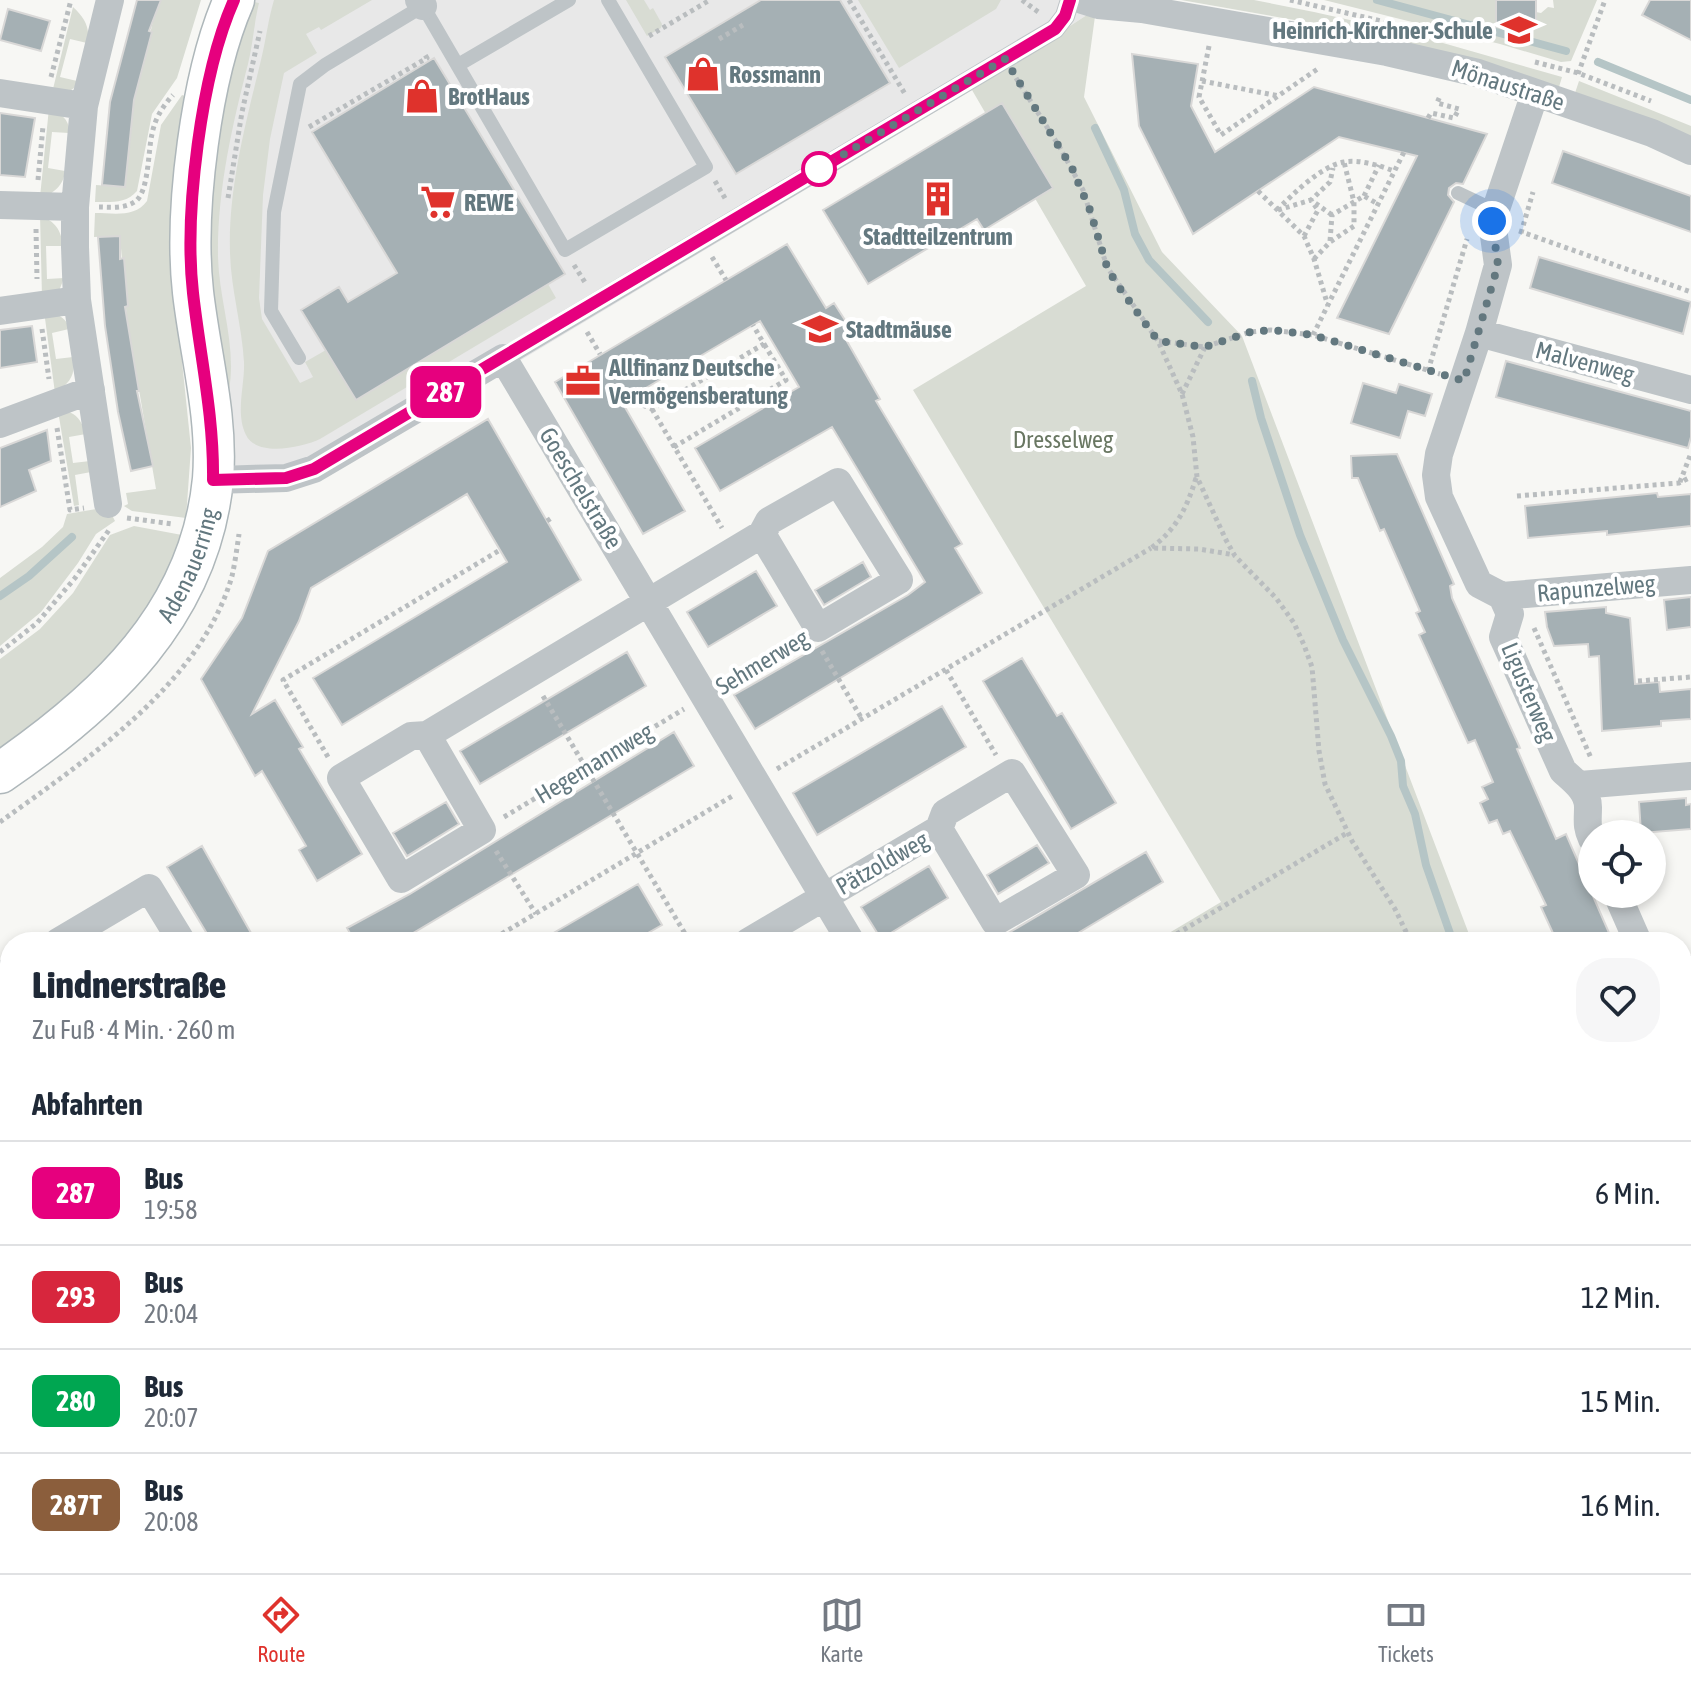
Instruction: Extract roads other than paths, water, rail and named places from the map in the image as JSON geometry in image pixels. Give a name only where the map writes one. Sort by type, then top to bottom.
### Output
[{"type":"main road","name":"Adenauerring","points":[[0,773],[64,728],[138,656],[169,612],[187,577],[204,528],[213,480],[214,436],[193,291],[191,244],[202,116],[216,53],[234,0]]},
{"type":"street","points":[[213,480],[286,478],[314,469],[1055,29],[1065,16],[1070,0]]},
{"type":"street","name":"Mönaustraße","points":[[1082,0],[1387,52],[1478,73],[1652,133],[1691,151]]},
{"type":"street","points":[[104,1],[84,106],[75,207],[77,300],[116,518]]},
{"type":"street","points":[[0,93],[84,106]]},
{"type":"street","points":[[1511,595],[1479,584],[1439,497],[1436,475],[1439,454],[1498,265],[1494,216],[1535,93]]},
{"type":"street","points":[[0,205],[75,207]]},
{"type":"street","points":[[0,311],[77,300]]},
{"type":"street","name":"Malvenweg","points":[[1479,333],[1691,390]]},
{"type":"street","name":"Goeschelstraße","points":[[503,358],[845,932]]},
{"type":"street","points":[[0,424],[91,390]]},
{"type":"street","name":"Sehmerweg","points":[[648,601],[762,534],[769,521],[838,482],[899,580],[814,630],[762,534]]},
{"type":"street","name":"Rapunzelweg","points":[[1511,595],[1691,580]]},
{"type":"street","name":"Ligusterweg","points":[[1511,595],[1510,614],[1503,637],[1563,771],[1591,785],[1587,820]]},
{"type":"street","points":[[427,735],[482,830],[401,879],[341,778],[411,736],[427,735],[648,601]]},
{"type":"street","name":"Pätzoldweg","points":[[824,897],[939,829],[945,813],[1012,773],[1076,875],[995,922],[939,829]]},
{"type":"street","points":[[1591,785],[1691,776]]},
{"type":"street","points":[[79,932],[149,888],[176,932]]},
{"type":"street","points":[[765,932],[824,897]]},
{"type":"street","points":[[1623,908],[1634,932]]},
{"type":"lane","points":[[458,65],[569,0]]},
{"type":"lane","points":[[299,358],[271,311],[274,212],[300,84],[307,76],[421,3],[565,250],[706,167],[608,0]]},
{"type":"lane","points":[[1458,193],[1494,216]]},
{"type":"waterway","points":[[1377,0],[1566,51]]},
{"type":"waterway","points":[[1598,62],[1691,100]]},
{"type":"waterway","points":[[1095,128],[1124,190],[1135,234],[1149,260],[1208,322]]},
{"type":"waterway","points":[[1252,381],[1261,418],[1300,535],[1343,640],[1401,761],[1403,786],[1415,814],[1426,865],[1449,932]]},
{"type":"waterway","points":[[0,596],[29,576],[72,537]]},
{"type":"place","name":"Heinrich-Kirchner-Schule","points":[[1519,30]]},
{"type":"place","name":"Rossmann","points":[[703,74]]},
{"type":"place","name":"BrotHaus","points":[[422,96]]},
{"type":"place","name":"Stadtteilzentrum","points":[[938,199]]},
{"type":"place","name":"REWE","points":[[438,202]]},
{"type":"place","name":"Stadtmäuse","points":[[820,329]]},
{"type":"place","name":"Allfinanz Deutsche Vermögensberatung","points":[[583,381]]},
{"type":"park label","name":"Dresselweg","points":[[1063,439]]}]
